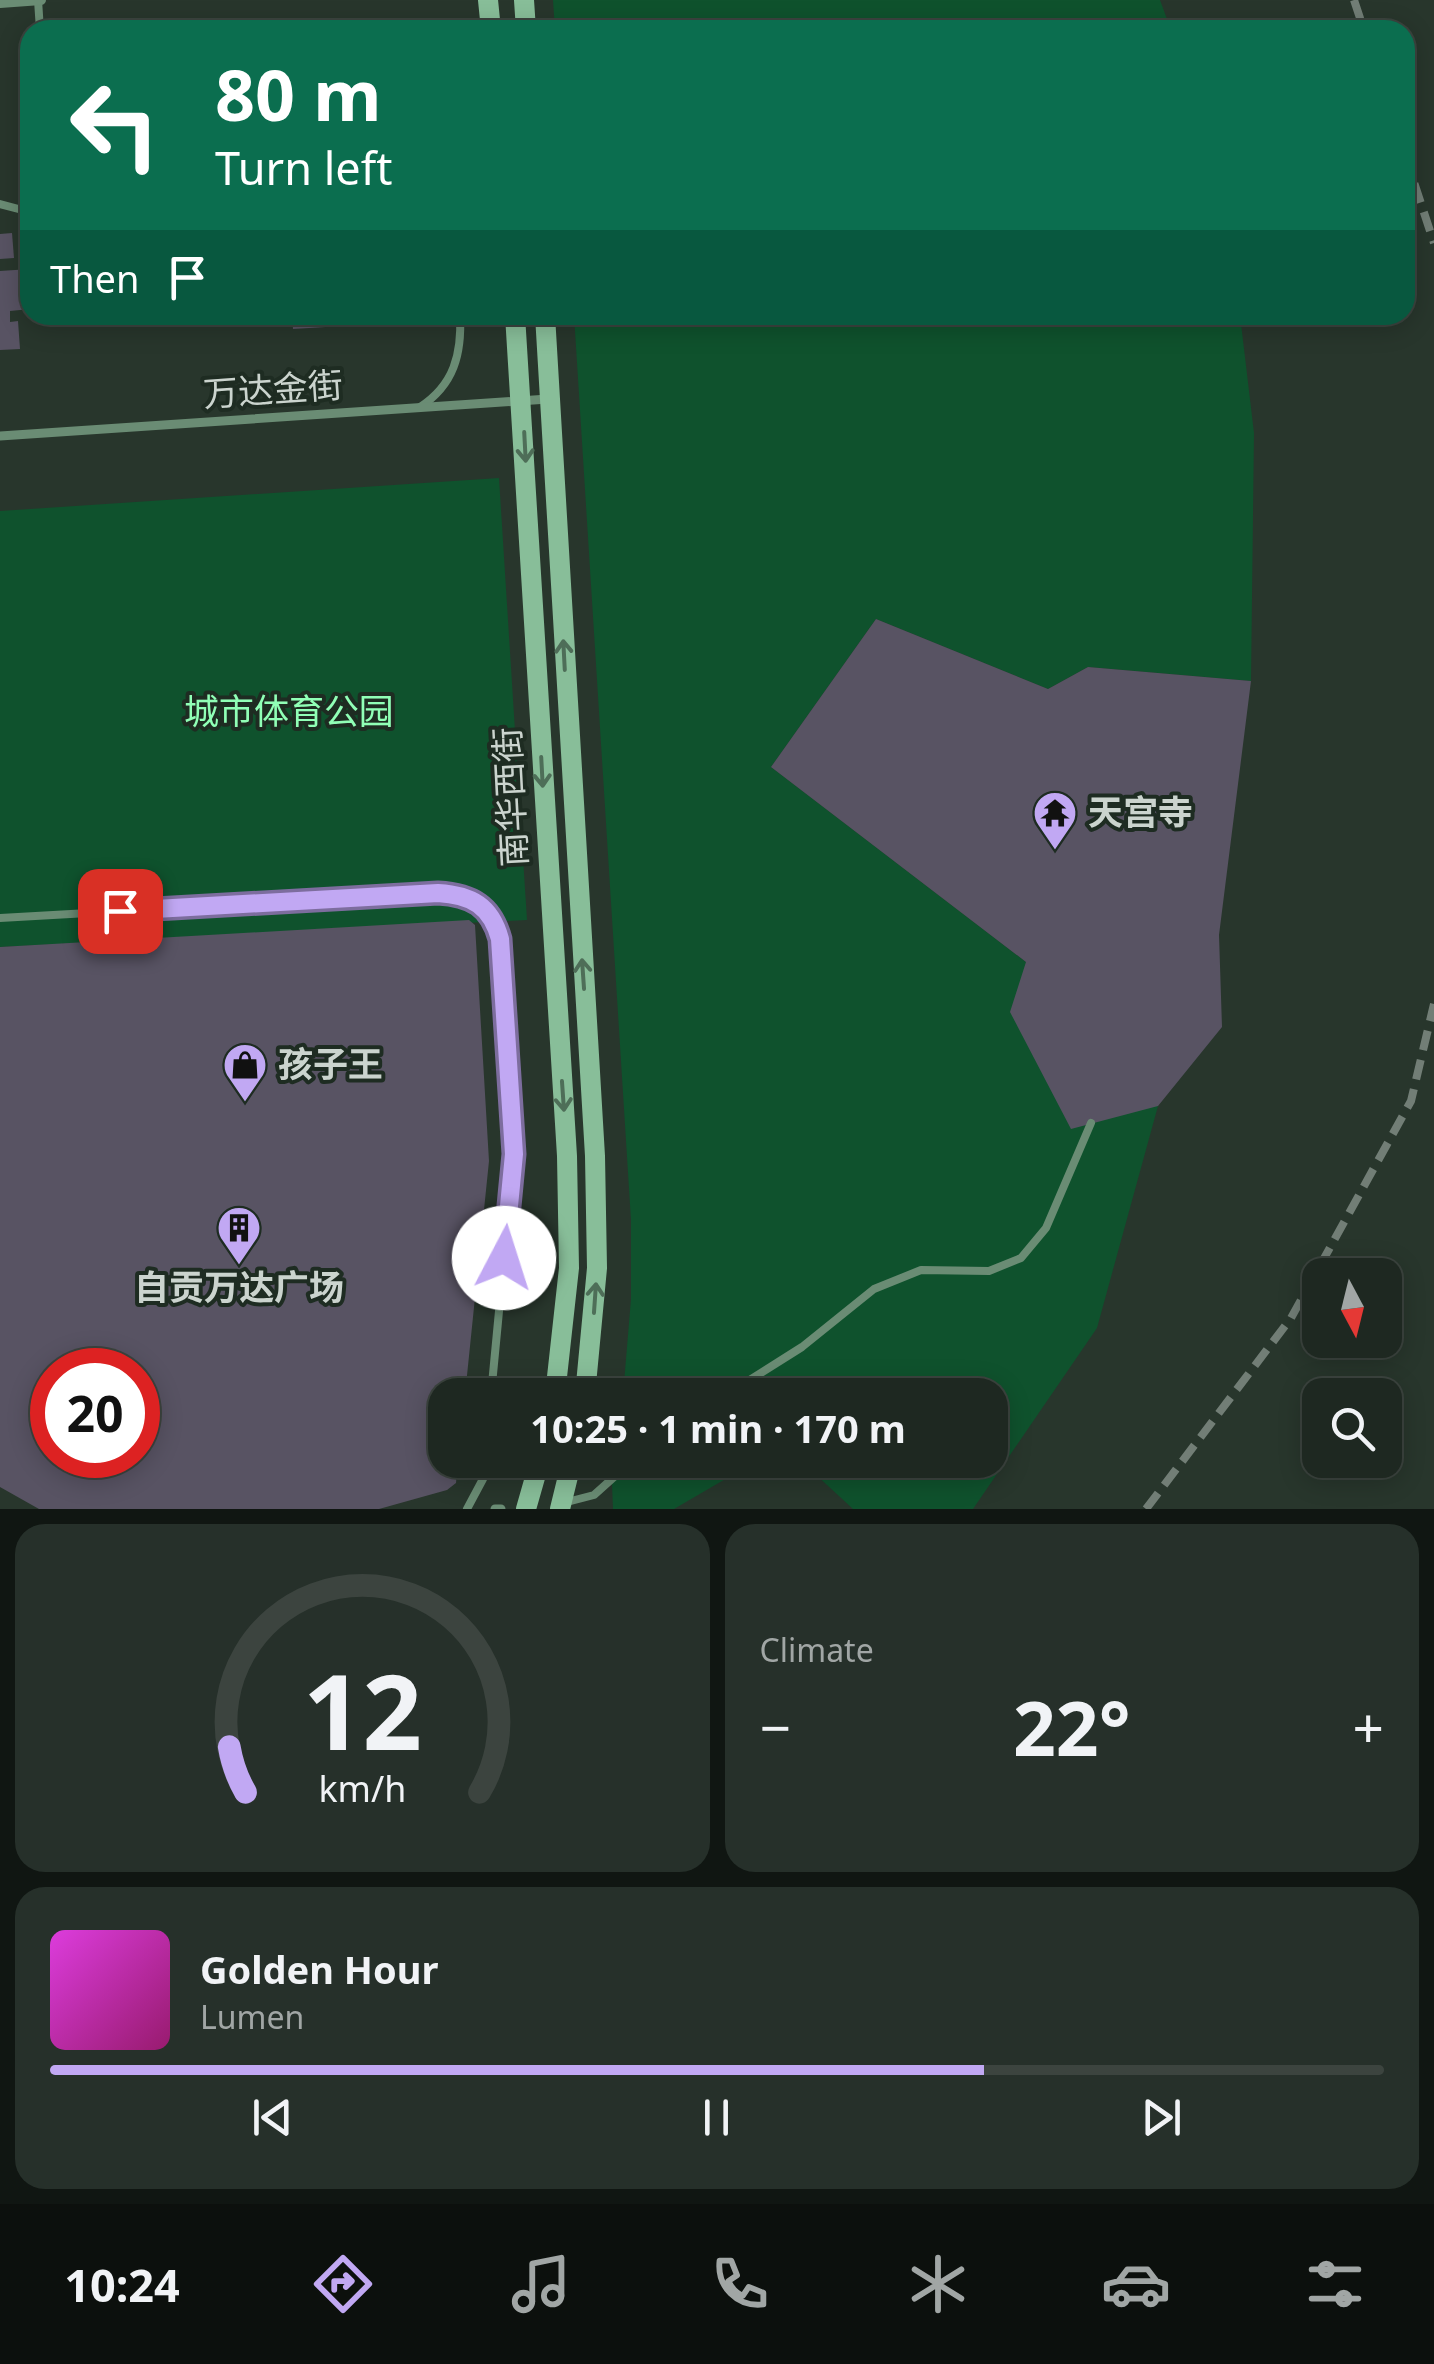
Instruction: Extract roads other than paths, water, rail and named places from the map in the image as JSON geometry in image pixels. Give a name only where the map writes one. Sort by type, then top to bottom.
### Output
[{"type":"main road","name":"南华西街","points":[[517,325],[567,1156],[569,1268],[557,1378]]},
{"type":"main road","name":"南华西街","points":[[546,325],[595,1156],[597,1268],[587,1378]]},
{"type":"main road","points":[[526,1509],[535,1478]]},
{"type":"main road","points":[[561,1506],[568,1478]]},
{"type":"street","points":[[0,3],[40,0]]},
{"type":"street","name":"万达金街","points":[[0,436],[551,398]]},
{"type":"lane","points":[[420,407],[434,397],[455,369],[459,325]]},
{"type":"lane","points":[[0,918],[438,893],[467,896],[487,910],[500,939],[514,1154],[493,1378]]},
{"type":"lane","points":[[753,1378],[802,1347],[874,1288],[921,1270],[989,1271],[1020,1258],[1046,1228],[1091,1124]]},
{"type":"lane","points":[[466,1509],[478,1492],[481,1478]]},
{"type":"lane","points":[[561,1506],[594,1495],[613,1478]]},
{"type":"railway","points":[[1354,0],[1361,20]]},
{"type":"railway","points":[[1415,185],[1434,243]]},
{"type":"railway","points":[[1146,1509],[1291,1318],[1411,1101],[1434,1004]]},
{"type":"place","name":"天宫寺","points":[[1055,851]]},
{"type":"place","name":"孩子王","points":[[245,1103]]},
{"type":"place","name":"自贡万达广场","points":[[239,1266]]},
{"type":"park label","name":"城市体育公园","points":[[289,712]]}]
